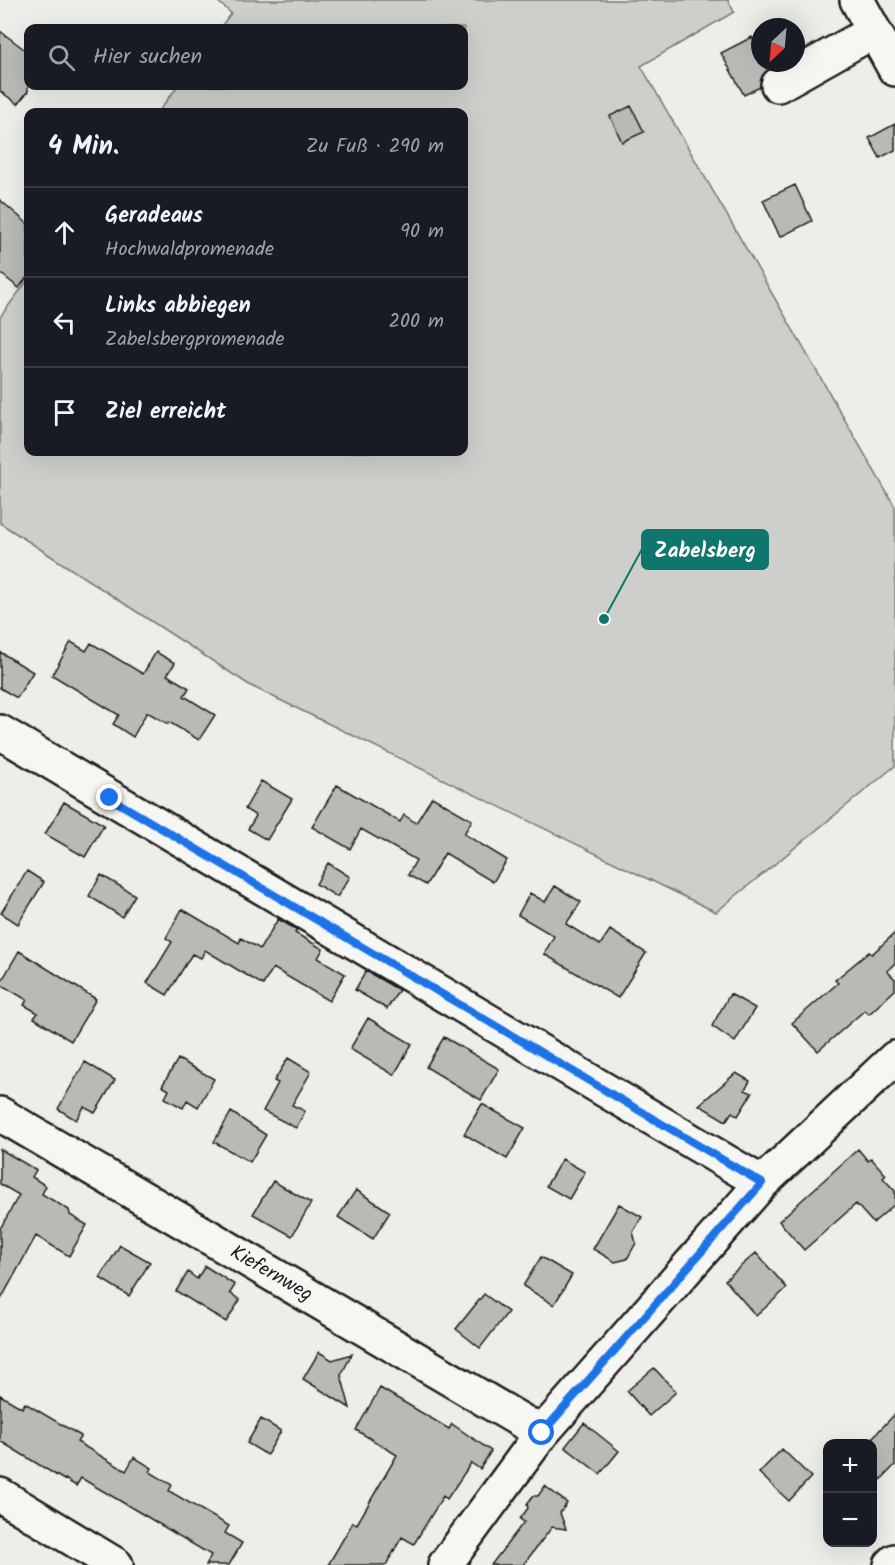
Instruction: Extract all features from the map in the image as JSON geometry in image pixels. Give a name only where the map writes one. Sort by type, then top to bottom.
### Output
[{"type":"street","points":[[857,0],[895,69]]},
{"type":"street","points":[[778,85],[874,31]]},
{"type":"street","points":[[0,732],[762,1183]]},
{"type":"street","points":[[445,1565],[542,1433],[762,1183],[895,1058]]},
{"type":"street","name":"Kiefernweg","points":[[0,1114],[542,1433]]},
{"type":"street","points":[[0,1496],[116,1565]]},
{"type":"street","points":[[891,1565],[895,1561]]},
{"type":"shaded area","points":[[216,0],[728,0],[734,12],[641,66],[895,507],[895,766],[716,912],[251,686],[0,523],[0,317],[24,285],[24,456],[468,456],[468,108],[161,108],[175,90],[468,90],[468,24],[223,24],[231,13]]},
{"type":"building","points":[[0,31],[24,49],[24,90],[28,91],[18,104],[0,91]]},
{"type":"building","points":[[751,38],[751,72],[766,72],[762,76],[760,87],[744,95],[721,53]]},
{"type":"building","points":[[631,106],[644,132],[622,142],[610,116]]},
{"type":"building","points":[[895,124],[895,150],[880,158],[869,138]]},
{"type":"building","points":[[795,185],[812,221],[780,237],[763,200]]},
{"type":"building","points":[[0,200],[24,221],[24,281],[19,288],[0,273]]},
{"type":"building","points":[[71,642],[86,651],[91,643],[143,674],[156,652],[175,663],[167,675],[189,688],[184,696],[215,715],[199,740],[147,712],[133,737],[113,724],[119,715],[52,675]]},
{"type":"building","points":[[0,652],[33,672],[17,698],[0,688]]},
{"type":"building","points":[[261,781],[292,799],[267,840],[248,829],[256,816],[245,809]]},
{"type":"building","points":[[337,785],[400,822],[404,815],[416,823],[432,797],[472,820],[464,834],[507,860],[493,882],[445,853],[426,885],[408,875],[416,860],[361,829],[350,849],[312,827]]},
{"type":"building","points":[[64,802],[104,825],[85,857],[45,834]]},
{"type":"building","points":[[328,863],[350,877],[337,897],[316,884]]},
{"type":"building","points":[[27,871],[44,882],[18,924],[1,913]]},
{"type":"building","points":[[101,875],[135,895],[122,917],[89,896]]},
{"type":"building","points":[[555,886],[581,902],[566,924],[600,945],[610,930],[646,953],[618,998],[544,954],[554,936],[518,915],[530,893],[545,902]]},
{"type":"building","points":[[182,909],[239,943],[241,938],[260,949],[278,919],[297,930],[295,933],[323,949],[318,958],[345,974],[329,1001],[273,968],[263,985],[205,950],[201,958],[192,954],[167,995],[147,983],[172,942],[166,938]]},
{"type":"building","points":[[895,933],[895,963],[887,971],[895,979],[895,990],[869,1014],[865,1010],[818,1051],[792,1023],[838,983],[835,980],[869,952],[872,954]]},
{"type":"building","points":[[19,951],[96,999],[71,1041],[34,1018],[38,1013],[24,1005],[27,1000],[0,984]]},
{"type":"building","points":[[366,971],[399,990],[387,1009],[355,990]]},
{"type":"building","points":[[730,994],[755,1008],[735,1042],[712,1026]]},
{"type":"building","points":[[368,1018],[412,1044],[394,1075],[350,1049]]},
{"type":"building","points":[[444,1037],[499,1069],[481,1100],[426,1067]]},
{"type":"building","points":[[288,1058],[311,1072],[292,1105],[305,1111],[296,1128],[263,1111],[278,1083],[274,1081]]},
{"type":"building","points":[[178,1059],[214,1079],[198,1107],[187,1100],[183,1108],[165,1098],[169,1090],[162,1086]]},
{"type":"building","points":[[85,1062],[115,1080],[95,1113],[84,1107],[76,1120],[58,1109]]},
{"type":"building","points":[[736,1073],[750,1081],[745,1090],[752,1093],[738,1116],[732,1112],[726,1121],[699,1105]]},
{"type":"building","points":[[482,1104],[525,1128],[507,1159],[464,1134]]},
{"type":"building","points":[[231,1112],[266,1135],[250,1162],[214,1142]]},
{"type":"building","points":[[0,1149],[36,1170],[32,1177],[46,1186],[42,1194],[69,1210],[70,1215],[87,1225],[69,1256],[36,1236],[0,1301],[0,1229],[19,1195],[0,1184]]},
{"type":"building","points":[[858,1149],[868,1161],[871,1158],[886,1175],[883,1178],[895,1191],[895,1204],[873,1223],[856,1204],[804,1250],[779,1221]]},
{"type":"building","points":[[562,1159],[585,1172],[569,1199],[546,1186]]},
{"type":"building","points":[[273,1181],[311,1203],[292,1236],[253,1214]]},
{"type":"building","points":[[356,1190],[390,1212],[373,1239],[338,1217]]},
{"type":"building","points":[[619,1204],[642,1217],[633,1232],[636,1243],[627,1259],[615,1262],[593,1249]]},
{"type":"building","points":[[120,1245],[150,1262],[129,1296],[100,1278]]},
{"type":"building","points":[[756,1253],[787,1288],[756,1316],[725,1280]]},
{"type":"building","points":[[541,1257],[572,1275],[554,1305],[523,1286]]},
{"type":"building","points":[[205,1266],[235,1285],[230,1293],[240,1300],[226,1322],[176,1291],[188,1272],[197,1279]]},
{"type":"building","points":[[484,1294],[508,1312],[480,1348],[456,1329]]},
{"type":"building","points":[[319,1352],[332,1360],[352,1354],[341,1375],[350,1408],[303,1379]]},
{"type":"building","points":[[654,1368],[676,1392],[649,1416],[627,1391]]},
{"type":"building","points":[[380,1388],[449,1429],[452,1424],[491,1451],[480,1469],[471,1463],[447,1499],[443,1496],[414,1544],[402,1537],[386,1565],[328,1565],[353,1522],[357,1524],[397,1455],[356,1430]]},
{"type":"building","points":[[0,1395],[22,1408],[25,1403],[81,1436],[77,1442],[126,1471],[134,1457],[152,1468],[150,1472],[172,1485],[169,1491],[229,1526],[225,1533],[242,1543],[229,1565],[206,1565],[211,1555],[81,1478],[76,1486],[0,1441]]},
{"type":"building","points":[[895,1414],[895,1465],[877,1484],[877,1439],[873,1437]]},
{"type":"building","points":[[261,1419],[281,1431],[267,1455],[247,1443]]},
{"type":"building","points":[[584,1423],[619,1451],[600,1474],[565,1447]]},
{"type":"building","points":[[782,1449],[811,1477],[789,1501],[759,1473]]},
{"type":"building","points":[[545,1486],[567,1503],[560,1513],[566,1529],[552,1527],[523,1565],[491,1565],[524,1522],[520,1519],[528,1508],[527,1504],[533,1496],[538,1496]]},
{"type":"place","name":"Zabelsberg","points":[[604,619]]},
{"type":"route","points":[[110,798],[762,1183],[542,1433]]}]
